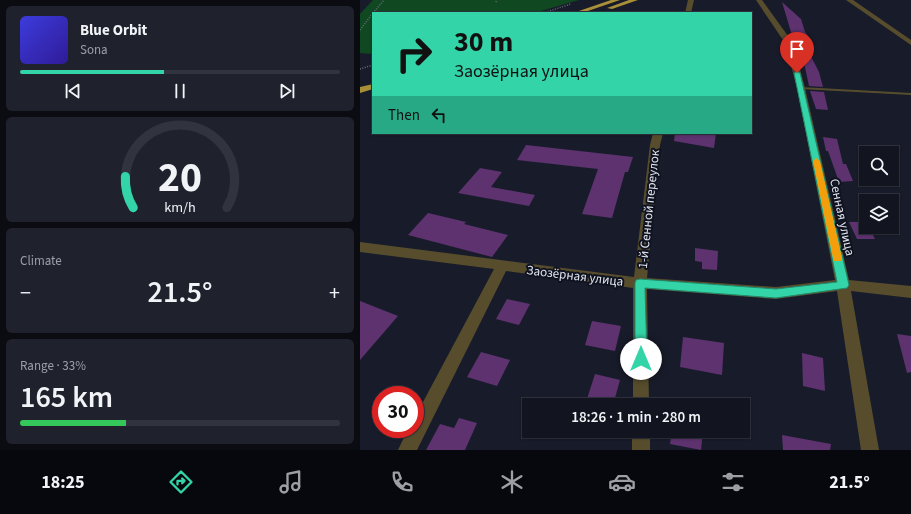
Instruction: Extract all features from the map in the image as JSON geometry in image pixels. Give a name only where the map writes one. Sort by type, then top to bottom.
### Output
[{"type":"highway","points":[[579,12],[617,0]]},
{"type":"highway","points":[[598,12],[635,0]]},
{"type":"highway","points":[[360,82],[372,78]]},
{"type":"highway","points":[[360,90],[372,86]]},
{"type":"street","points":[[688,12],[692,0]]},
{"type":"street","name":"Сенная улица","points":[[759,0],[789,43],[801,88],[843,285],[870,450]]},
{"type":"street","points":[[849,0],[911,44]]},
{"type":"street","name":"1-й Сенной переулок","points":[[641,398],[640,283],[655,145],[658,134]]},
{"type":"street","name":"Заозёрная улица","points":[[360,247],[640,283],[776,293],[843,285],[911,292]]},
{"type":"street","points":[[407,450],[502,266]]},
{"type":"street","points":[[641,438],[641,450]]},
{"type":"lane","points":[[801,88],[911,94]]},
{"type":"path","points":[[374,12],[384,0]]},
{"type":"path","points":[[546,12],[572,4]]},
{"type":"path","points":[[360,30],[372,14]]},
{"type":"path","points":[[360,69],[372,65]]},
{"type":"green space","points":[[373,0],[579,0],[537,12],[372,12],[372,54],[360,53],[360,14]]},
{"type":"building","points":[[782,2],[801,19],[805,32],[811,40],[795,40]]},
{"type":"building","points":[[804,43],[819,72],[823,87],[809,86],[800,44]]},
{"type":"building","points":[[810,91],[824,92],[828,110],[816,109]]},
{"type":"building","points":[[675,134],[716,134],[714,148],[674,141]]},
{"type":"building","points":[[823,137],[837,139],[843,164],[846,164],[853,181],[839,182],[828,151],[826,151]]},
{"type":"building","points":[[526,145],[633,157],[628,172],[625,172],[612,218],[582,214],[598,169],[517,160]]},
{"type":"building","points":[[480,168],[502,172],[491,187],[535,195],[529,206],[458,193]]},
{"type":"building","points":[[428,213],[466,222],[464,224],[508,235],[492,257],[408,235]]},
{"type":"building","points":[[849,222],[859,222],[859,234],[872,234],[875,239],[857,239]]},
{"type":"building","points":[[695,248],[718,251],[717,270],[702,269],[702,262],[695,261]]},
{"type":"building","points":[[507,299],[530,304],[519,325],[496,319]]},
{"type":"building","points":[[360,301],[398,316],[360,360]]},
{"type":"building","points":[[592,321],[621,326],[615,351],[585,345]]},
{"type":"building","points":[[897,334],[911,336],[911,372],[907,373]]},
{"type":"building","points":[[683,337],[724,343],[722,375],[680,367]]},
{"type":"building","points":[[481,352],[510,360],[497,386],[467,377]]},
{"type":"building","points":[[802,353],[823,358],[825,391],[803,386]]},
{"type":"building","points":[[595,374],[620,380],[615,398],[587,398]]},
{"type":"building","points":[[459,418],[477,423],[465,450],[426,450],[440,424],[454,428]]},
{"type":"building","points":[[782,435],[831,444],[830,450],[783,450]]},
{"type":"building","points":[[671,438],[702,438],[701,450],[670,444]]},
{"type":"slow traffic","points":[[816,161],[838,258]]},
{"type":"route","points":[[641,359],[640,283],[776,293],[843,285],[797,73]]}]
